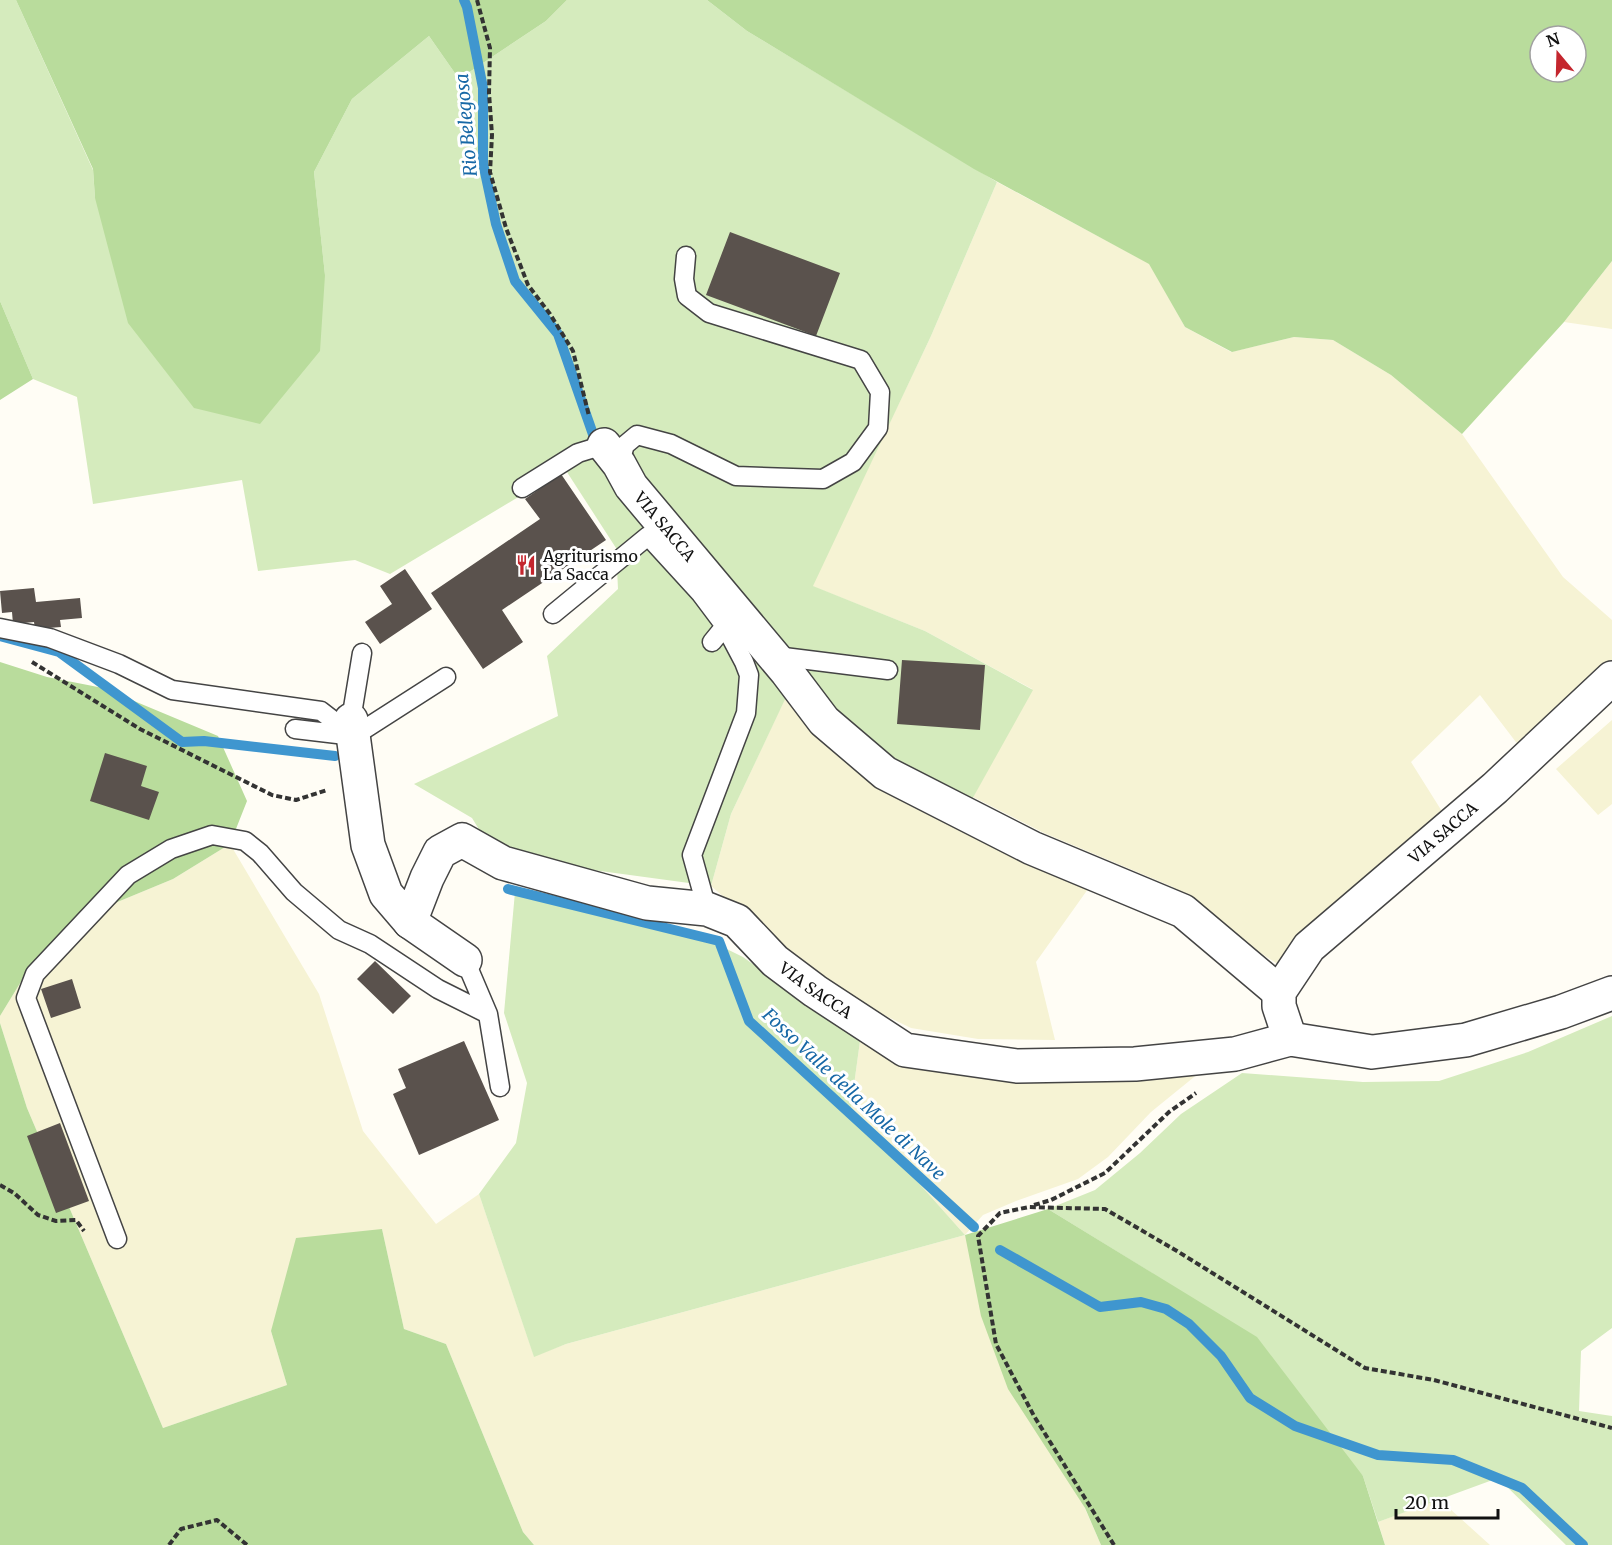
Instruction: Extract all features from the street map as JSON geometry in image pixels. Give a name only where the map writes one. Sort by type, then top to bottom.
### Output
[{"type":"street","name":"VIA SACCA","points":[[612,454],[631,486],[774,656],[824,720],[885,773],[1032,848],[1183,911],[1279,992],[1310,947],[1495,788],[1612,678]]},
{"type":"street","points":[[355,741],[368,845],[386,894],[410,922],[465,960]]},
{"type":"street","name":"VIA SACCA","points":[[410,922],[440,852],[462,840],[503,864],[647,903],[707,909],[737,921],[775,961],[815,991],[905,1050],[1017,1066],[1135,1064],[1235,1054],[1290,1039],[1372,1052],[1466,1040],[1562,1012],[1612,993]]},
{"type":"street","points":[[1279,992],[1279,1006],[1290,1039]]},
{"type":"lane","points":[[522,488],[579,453],[612,454],[637,435],[671,444],[735,476],[823,479],[853,462],[878,428],[880,392],[861,360],[709,313],[687,296],[684,279],[686,256]]},
{"type":"lane","points":[[553,614],[648,536],[670,571],[725,626],[744,662],[749,675],[746,713],[692,855],[707,909]]},
{"type":"lane","points":[[712,642],[725,626]]},
{"type":"lane","points":[[0,628],[50,638],[119,664],[172,690],[321,711],[355,741]]},
{"type":"lane","points":[[355,741],[362,653]]},
{"type":"lane","points":[[774,656],[888,670]]},
{"type":"lane","points":[[355,741],[374,725],[446,677]]},
{"type":"lane","points":[[295,729],[355,741]]},
{"type":"lane","points":[[117,1239],[26,998],[35,974],[128,875],[171,849],[212,835],[245,841],[260,853],[294,892],[339,930],[370,944],[438,989],[488,1014]]},
{"type":"lane","points":[[465,960],[488,1014],[500,1087]]},
{"type":"path","points":[[477,0],[490,48],[489,93],[492,135],[490,172],[506,228],[528,285],[550,314],[573,351],[591,428],[612,454]]},
{"type":"path","points":[[27,659],[140,729],[272,795],[296,800],[341,786],[355,741]]},
{"type":"path","points":[[1114,1545],[1034,1416],[996,1344],[978,1236],[1000,1213],[1051,1200],[1105,1173],[1169,1112]]},
{"type":"path","points":[[0,1185],[14,1193],[38,1215],[56,1221],[76,1220],[87,1235],[117,1239]]},
{"type":"path","points":[[1029,1207],[1105,1209],[1365,1368],[1434,1380],[1612,1428]]},
{"type":"path","points":[[170,1545],[181,1529],[217,1520],[247,1545]]},
{"type":"shaded area","points":[[997,182],[1150,264],[1185,327],[1231,352],[1294,337],[1333,340],[1391,375],[1462,434],[1563,577],[1612,620],[1612,666],[1522,750],[1480,695],[1411,762],[1443,813],[1279,965],[1212,921],[1173,887],[1044,833],[973,797],[1032,689],[925,631],[812,586],[931,336]]},
{"type":"shaded area","points":[[1612,261],[1612,329],[1564,322]]},
{"type":"shaded area","points":[[788,692],[1093,882],[1036,962],[1055,1040],[978,1039],[911,1028],[836,992],[711,886],[731,814]]},
{"type":"shaded area","points":[[1612,720],[1612,804],[1598,815],[1556,769]]},
{"type":"shaded area","points":[[230,844],[319,994],[363,1131],[436,1224],[479,1194],[534,1356],[566,1344],[965,1235],[1101,1545],[534,1545],[523,1532],[446,1344],[404,1329],[382,1229],[271,1331],[287,1385],[163,1428],[27,1108],[0,1023],[0,1016],[33,962],[86,915],[173,879]]},
{"type":"shaded area","points":[[860,1041],[948,1066],[1199,1073],[1151,1112],[1108,1157],[1078,1179],[983,1215],[965,1235],[851,1107]]},
{"type":"shaded area","points":[[1439,1499],[1490,1545],[1385,1545],[1378,1522]]},
{"type":"green space","points":[[0,0],[16,0],[93,170],[95,198],[325,275],[314,172],[352,99],[429,36],[459,79],[546,21],[567,0],[707,0],[747,31],[997,182],[931,336],[813,586],[925,631],[1033,690],[960,821],[788,693],[731,814],[711,886],[496,857],[472,818],[414,784],[558,716],[547,656],[618,589],[616,548],[565,469],[390,574],[355,560],[258,571],[242,480],[93,504],[77,397],[33,379],[0,301]]},
{"type":"green space","points":[[16,0],[567,0],[546,21],[459,79],[429,36],[352,99],[314,172],[325,275],[320,351],[260,424],[194,408],[128,323],[95,198],[93,169]]},
{"type":"green space","points":[[707,0],[1612,0],[1612,261],[1564,322],[1462,434],[1391,375],[1333,340],[1294,337],[1232,352],[1185,327],[1149,264],[974,169],[747,31]]},
{"type":"green space","points":[[0,301],[33,379],[0,400]]},
{"type":"green space","points":[[0,662],[47,677],[103,688],[218,736],[247,801],[230,844],[173,879],[86,915],[33,962],[0,1016]]},
{"type":"green space","points":[[515,892],[694,933],[743,957],[860,1041],[851,1107],[965,1235],[566,1344],[534,1357],[479,1194],[516,1143],[527,1083],[504,1013]]},
{"type":"green space","points":[[1612,1016],[1612,1328],[1581,1351],[1579,1411],[1612,1416],[1612,1545],[1566,1545],[1498,1478],[1378,1522],[1363,1476],[1152,1273],[1048,1209],[1095,1190],[1140,1153],[1181,1114],[1242,1073],[1363,1082],[1439,1081],[1528,1052]]},
{"type":"green space","points":[[0,1023],[27,1108],[163,1428],[287,1385],[271,1331],[296,1238],[382,1229],[404,1329],[446,1344],[523,1532],[534,1545],[0,1545]]},
{"type":"green space","points":[[1048,1209],[1257,1337],[1363,1476],[1385,1545],[1101,1545],[1085,1508],[1008,1389],[981,1316],[965,1235]]},
{"type":"building","points":[[730,232],[840,273],[816,336],[706,295]]},
{"type":"building","points":[[561,474],[606,540],[502,610],[523,642],[483,669],[431,593],[540,519],[525,499]]},
{"type":"building","points":[[405,569],[432,609],[380,644],[365,622],[392,604],[380,586]]},
{"type":"building","points":[[34,588],[36,602],[80,598],[82,618],[60,620],[61,627],[35,629],[34,622],[13,624],[12,612],[2,613],[0,591]]},
{"type":"building","points":[[902,660],[985,665],[980,730],[897,724]]},
{"type":"building","points":[[105,753],[147,766],[141,786],[159,792],[149,820],[90,801]]},
{"type":"building","points":[[375,961],[411,996],[393,1014],[357,979]]},
{"type":"building","points":[[72,979],[81,1008],[51,1018],[41,989]]},
{"type":"building","points":[[464,1041],[499,1120],[419,1155],[393,1094],[406,1088],[398,1069]]},
{"type":"building","points":[[60,1123],[89,1201],[56,1213],[27,1136]]},
{"type":"waterway","name":"Rio Belegosa","points":[[464,0],[483,88],[483,163],[496,224],[515,281],[558,334],[595,440]]},
{"type":"waterway","name":"Fosso Valle della Mole di Nave","points":[[0,636],[59,652],[182,742],[204,741],[335,756]]},
{"type":"waterway","name":"Fosso Valle della Mole di Nave","points":[[508,889],[719,941],[749,1021],[974,1227]]},
{"type":"waterway","name":"Fosso Valle della Mole di Nave","points":[[1000,1250],[1100,1307],[1141,1302],[1166,1309],[1189,1324],[1221,1356],[1250,1398],[1295,1426],[1378,1455],[1453,1460],[1522,1488],[1583,1545]]},
{"type":"place","name":"Agriturismo La Sacca","points":[[526,565]]}]
